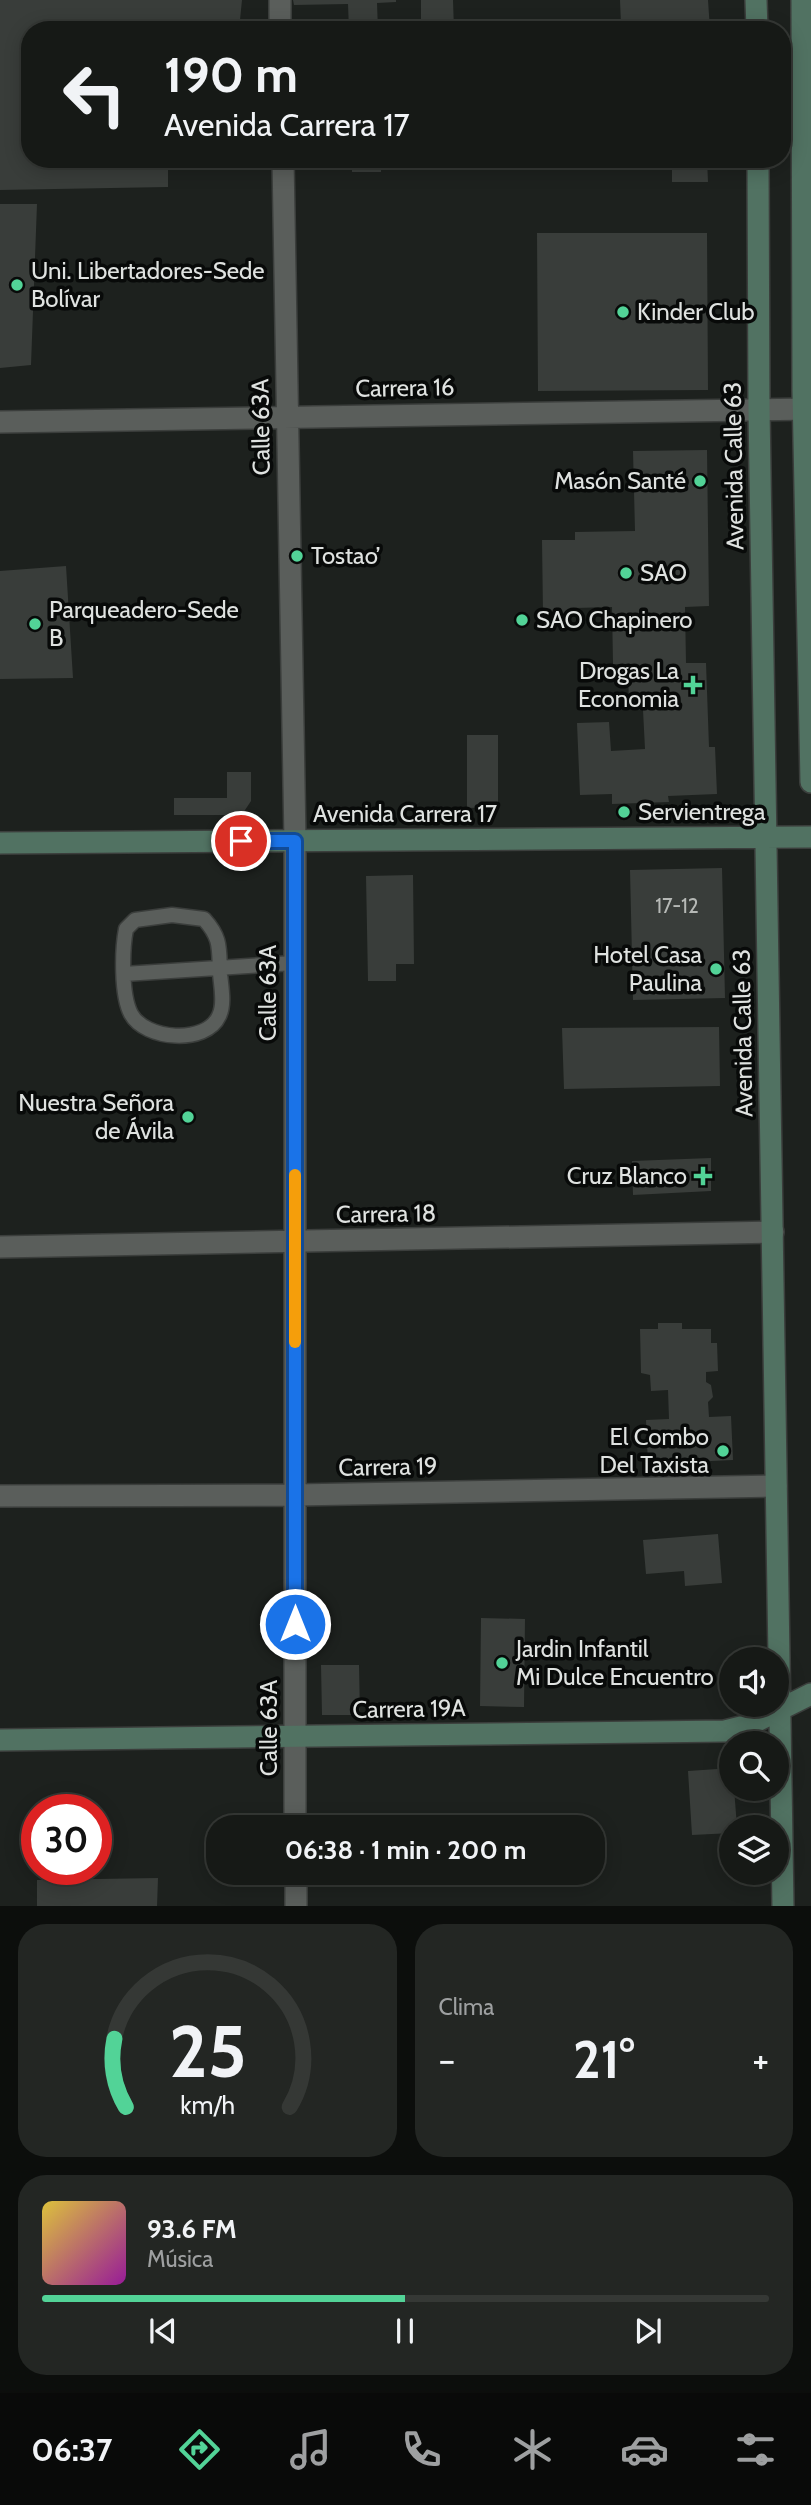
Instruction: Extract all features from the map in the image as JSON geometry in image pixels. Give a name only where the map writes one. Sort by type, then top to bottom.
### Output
[{"type":"main road","points":[[757,0],[757,21]]},
{"type":"main road","points":[[802,0],[811,782]]},
{"type":"main road","name":"Avenida Calle 63","points":[[758,168],[779,1647]]},
{"type":"main road","name":"Avenida Carrera 17","points":[[0,843],[811,837]]},
{"type":"main road","name":"Carrera 19A","points":[[789,1705],[811,1694]]},
{"type":"main road","name":"Carrera 19A","points":[[0,1740],[725,1731],[749,1726],[766,1717]]},
{"type":"main road","name":"Avenida Calle 63","points":[[780,1717],[783,1906]]},
{"type":"street","points":[[280,0],[281,21]]},
{"type":"street","name":"Calle 63A","points":[[283,168],[295,841],[295,1815]]},
{"type":"street","name":"Carrera 16","points":[[0,422],[287,415],[807,409]]},
{"type":"street","name":"Carrera 18","points":[[0,1247],[295,1243],[773,1231]]},
{"type":"street","name":"Carrera 19","points":[[0,1496],[296,1495],[776,1486]]},
{"type":"street","points":[[296,1885],[296,1906]]},
{"type":"lane","points":[[172,915],[204,919],[217,933],[222,1003],[219,1016],[212,1027],[194,1036],[157,1033],[142,1026],[132,1016],[127,1002],[124,974],[126,929],[135,920],[172,915]]},
{"type":"lane","points":[[124,974],[220,970],[295,963]]},
{"type":"building","points":[[0,0],[242,0],[240,21],[21,21],[21,168],[168,168],[168,187],[0,190]]},
{"type":"building","points":[[293,0],[396,0],[377,3],[378,21],[349,21],[348,4],[294,5]]},
{"type":"building","points":[[421,0],[453,0],[454,21],[421,21]]},
{"type":"building","points":[[620,0],[708,0],[709,21],[621,21]]},
{"type":"building","points":[[352,168],[381,168],[381,172],[352,172]]},
{"type":"building","points":[[672,168],[707,168],[708,182],[672,182]]},
{"type":"building","name":"Uni. Libertadores-Sede Bolívar","points":[[0,204],[37,204],[31,365],[0,368]]},
{"type":"building","name":"Kinder Club","points":[[537,233],[707,233],[708,390],[538,391]]},
{"type":"building","points":[[707,450],[709,606],[685,607],[686,663],[706,663],[709,747],[715,747],[717,794],[668,796],[669,802],[612,804],[612,794],[580,795],[577,723],[609,722],[611,751],[645,749],[643,710],[629,709],[628,664],[613,664],[612,607],[575,608],[575,614],[543,614],[542,540],[575,540],[575,532],[635,531],[633,451]]},
{"type":"building","name":"Parqueadero-Sede B","points":[[66,566],[73,678],[0,679],[0,571]]},
{"type":"building","points":[[467,735],[498,735],[498,807],[467,808]]},
{"type":"building","points":[[227,772],[251,772],[251,801],[243,813],[174,815],[174,798],[227,798]]},
{"type":"building","points":[[722,868],[725,998],[633,1000],[630,870]]},
{"type":"building","points":[[413,875],[414,964],[396,964],[396,981],[368,981],[366,876]]},
{"type":"building","points":[[719,1027],[720,1086],[564,1089],[562,1028]]},
{"type":"building","points":[[711,1158],[711,1191],[633,1195],[632,1161]]},
{"type":"building","points":[[658,1323],[682,1323],[682,1329],[711,1329],[711,1343],[717,1343],[718,1371],[706,1372],[706,1382],[711,1385],[713,1397],[708,1402],[709,1417],[731,1416],[733,1460],[648,1464],[646,1420],[669,1419],[668,1390],[651,1391],[650,1375],[641,1373],[640,1329],[658,1329]]},
{"type":"building","points":[[718,1534],[722,1583],[685,1586],[684,1571],[646,1574],[643,1540]]},
{"type":"building","name":"Jardin Infantil Mi Dulce Encuentro","points":[[481,1618],[525,1619],[524,1707],[480,1706]]},
{"type":"building","points":[[321,1665],[359,1665],[360,1715],[322,1715]]},
{"type":"building","points":[[719,1769],[719,1801],[735,1801],[736,1815],[719,1815],[719,1834],[692,1835],[688,1771]]},
{"type":"building","points":[[158,1878],[157,1906],[37,1906],[37,1885],[112,1885],[112,1879]]},
{"type":"slow traffic","points":[[295,1175],[295,1342]]},
{"type":"place","name":"Uni. Libertadores-Sede Bolívar","points":[[17,285]]},
{"type":"place","name":"Kinder Club","points":[[623,312]]},
{"type":"place","name":"Masón Santé","points":[[700,481]]},
{"type":"place","name":"Tostao’","points":[[297,556]]},
{"type":"place","name":"SAO","points":[[626,573]]},
{"type":"place","name":"SAO Chapinero","points":[[522,620]]},
{"type":"place","name":"Parqueadero-Sede B","points":[[35,624]]},
{"type":"place","name":"Drogas La Economia","points":[[693,685]]},
{"type":"place","name":"Servientrega","points":[[624,812]]},
{"type":"place","name":"Hotel Casa Paulina","points":[[716,969]]},
{"type":"place","name":"Nuestra Señora de Ávila","points":[[188,1117]]},
{"type":"place","name":"Cruz Blanco","points":[[703,1176]]},
{"type":"place","name":"El Combo Del Taxista","points":[[723,1451]]},
{"type":"place","name":"Jardin Infantil Mi Dulce Encuentro","points":[[502,1663]]},
{"type":"route","points":[[241,841],[295,841],[295,1624]]}]
